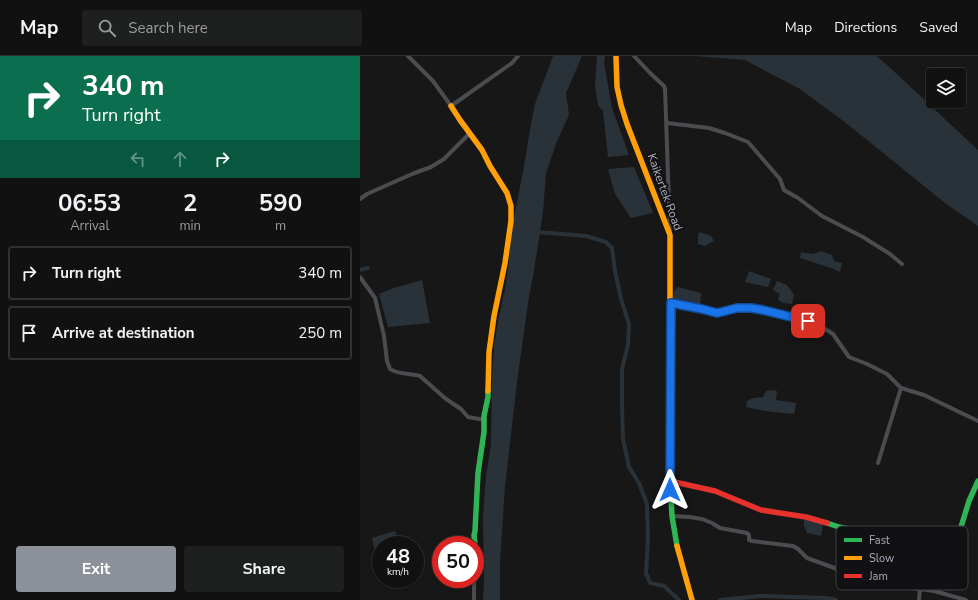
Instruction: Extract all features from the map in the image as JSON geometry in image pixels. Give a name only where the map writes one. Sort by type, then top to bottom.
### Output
[{"type":"street","points":[[408,56],[433,81],[482,150],[507,193],[511,206],[511,221],[505,262],[494,316],[489,352],[488,397],[484,416],[478,473],[474,536]]},
{"type":"street","points":[[451,106],[512,63],[518,56]]},
{"type":"street","name":"Kaikertek Road","points":[[616,56],[618,87],[625,118],[670,235],[670,481],[672,516],[677,548],[692,600]]},
{"type":"street","points":[[634,56],[666,89],[670,235]]},
{"type":"street","points":[[667,123],[709,128],[748,142],[780,179],[784,190],[798,198],[822,216],[863,237],[890,254],[902,264]]},
{"type":"street","points":[[360,199],[367,194],[430,167],[444,159],[470,133]]},
{"type":"street","points":[[360,277],[375,298],[390,370],[420,376],[446,399],[461,409],[468,417],[484,420]]},
{"type":"street","points":[[671,303],[717,313],[737,308],[751,308],[797,318],[819,325],[833,334],[849,357],[887,374],[901,388],[924,395],[978,421]]},
{"type":"street","points":[[878,463],[901,388]]},
{"type":"street","points":[[670,481],[715,491],[761,510],[806,517],[836,526]]},
{"type":"street","points":[[961,526],[969,501],[978,481]]},
{"type":"street","points":[[672,516],[702,519],[720,528],[747,533],[749,540],[752,541],[793,546],[807,558],[836,569]]},
{"type":"street","points":[[474,588],[474,600]]},
{"type":"street","points":[[919,600],[920,590]]},
{"type":"street","points":[[927,590],[966,600]]},
{"type":"shaded area","points":[[553,56],[582,56],[566,93],[569,115],[557,141],[546,173],[543,212],[517,382],[505,487],[500,561],[500,600],[483,600],[483,516],[486,476],[491,444],[494,346],[505,289],[511,232],[535,104]]},
{"type":"shaded area","points":[[597,56],[605,56],[604,63],[612,108],[629,155],[608,157],[603,111],[598,105],[595,86]]},
{"type":"shaded area","points":[[695,56],[876,56],[926,101],[926,108],[933,108],[978,150],[978,226],[945,203],[846,123],[800,89],[745,60]]},
{"type":"shaded area","points":[[634,167],[653,213],[631,218],[615,194],[608,169]]},
{"type":"shaded area","points":[[699,232],[711,236],[714,241],[705,246],[698,244]]},
{"type":"shaded area","points":[[821,251],[832,255],[834,261],[842,263],[840,272],[800,258],[801,252],[813,254]]},
{"type":"shaded area","points":[[749,271],[771,279],[768,287],[745,282]]},
{"type":"shaded area","points":[[422,280],[430,323],[388,327],[379,294]]},
{"type":"shaded area","points":[[777,281],[787,285],[794,295],[792,304],[783,303],[778,300],[780,294],[773,290]]},
{"type":"shaded area","points":[[678,287],[701,293],[700,305],[673,298],[674,291]]},
{"type":"shaded area","points":[[766,391],[777,391],[776,400],[796,403],[794,414],[770,412],[746,407],[747,401],[753,398],[763,397]]},
{"type":"shaded area","points":[[806,519],[823,524],[821,536],[807,533],[804,526],[804,520]]},
{"type":"shaded area","points":[[395,531],[396,536],[379,536]]},
{"type":"waterway","points":[[534,232],[586,236],[606,242],[612,248],[621,299],[629,324],[628,345],[622,369],[623,439],[629,467],[639,483],[647,504],[648,539],[646,573],[650,583],[664,586],[679,600]]},
{"type":"waterway","points":[[360,270],[368,268]]},
{"type":"waterway","points":[[720,600],[760,596],[827,598],[836,600]]},
{"type":"traffic: fast","points":[[670,342],[671,499],[677,546]]},
{"type":"traffic: fast","points":[[474,536],[478,473],[488,391]]},
{"type":"traffic: fast","points":[[961,526],[969,501],[978,481]]},
{"type":"traffic: fast","points":[[827,523],[836,526]]},
{"type":"traffic: slow","points":[[616,56],[617,87],[621,105],[670,235],[670,342]]},
{"type":"traffic: slow","points":[[451,106],[482,150],[507,193],[511,206],[511,221],[505,263],[494,316],[489,352],[488,391]]},
{"type":"traffic: slow","points":[[677,546],[692,600]]},
{"type":"traffic: jam","points":[[670,481],[715,491],[761,510],[806,517],[827,523]]},
{"type":"route","points":[[670,490],[671,303],[717,313],[737,308],[751,308],[808,321]]}]
